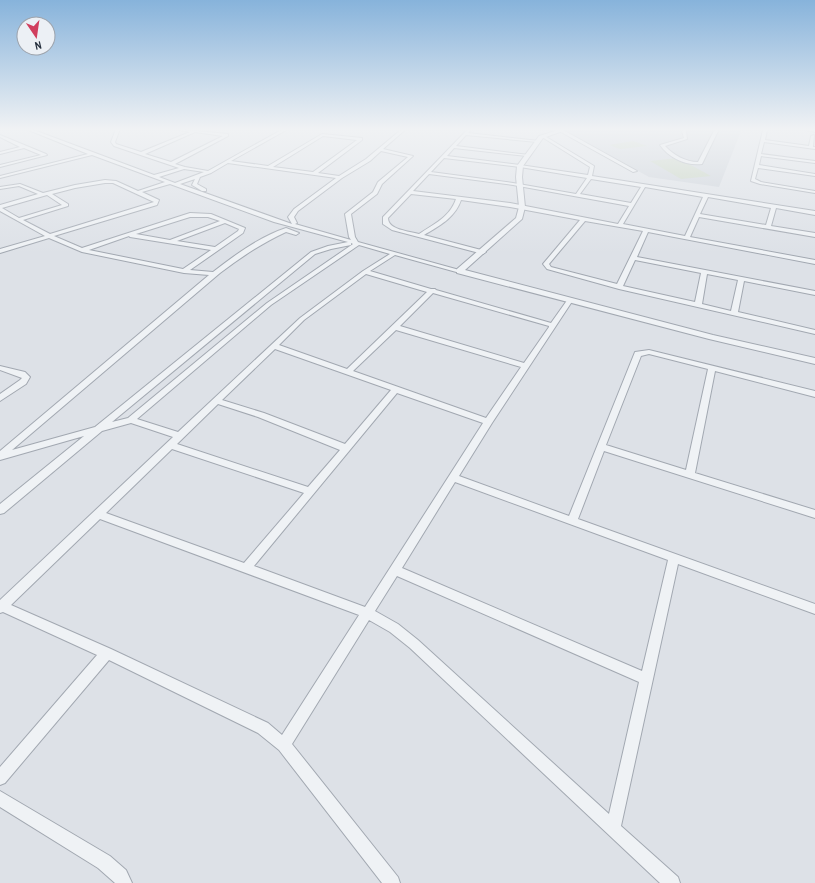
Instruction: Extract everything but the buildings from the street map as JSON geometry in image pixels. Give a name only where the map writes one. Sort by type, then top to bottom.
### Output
[{"type":"street","points":[[0,177],[27,170]]},
{"type":"street","points":[[139,170],[286,230],[338,245]]},
{"type":"street","points":[[156,176],[176,170]]},
{"type":"street","points":[[198,170],[209,172]]},
{"type":"street","points":[[138,192],[198,177],[212,170]]},
{"type":"street","points":[[285,170],[340,177]]},
{"type":"street","points":[[313,174],[318,170]]},
{"type":"street","points":[[294,223],[291,217],[296,210],[340,177],[353,170]]},
{"type":"street","points":[[355,243],[352,237],[348,214],[375,193],[380,183],[394,170]]},
{"type":"street","points":[[431,170],[386,218],[385,221],[387,225],[394,230],[483,252]]},
{"type":"street","points":[[460,271],[519,219],[522,208],[520,170]]},
{"type":"street","points":[[547,170],[815,213]]},
{"type":"street","points":[[578,195],[590,177],[592,170]]},
{"type":"street","points":[[755,170],[753,180],[755,182],[815,192]]},
{"type":"street","points":[[784,170],[815,175]]},
{"type":"street","points":[[428,173],[520,185],[631,205]]},
{"type":"street","points":[[198,177],[193,183],[195,186],[294,223],[344,236],[351,239],[355,243]]},
{"type":"street","points":[[0,208],[46,195],[106,181],[138,192],[157,202],[51,237],[0,251]]},
{"type":"street","points":[[171,183],[276,221],[393,254],[712,337],[815,361]]},
{"type":"street","points":[[0,188],[20,185],[66,205],[20,219]]},
{"type":"street","points":[[619,226],[644,186]]},
{"type":"street","points":[[410,192],[522,208],[815,262]]},
{"type":"street","points":[[687,238],[706,196]]},
{"type":"street","points":[[420,236],[452,214],[456,209],[459,198]]},
{"type":"street","points":[[768,227],[774,206]]},
{"type":"street","points":[[0,208],[51,237],[82,250],[184,271],[215,274]]},
{"type":"street","points":[[82,250],[190,215],[209,215],[240,227],[242,230],[184,271]]},
{"type":"street","points":[[697,215],[815,235]]},
{"type":"street","points":[[583,219],[547,266],[551,270],[698,306],[815,332]]},
{"type":"street","points":[[171,242],[226,221]]},
{"type":"street","points":[[0,456],[59,404],[215,274],[264,240],[286,230]]},
{"type":"street","points":[[619,287],[646,231]]},
{"type":"street","points":[[129,235],[216,249]]},
{"type":"street","points":[[0,510],[313,253],[338,245],[355,243]]},
{"type":"street","points":[[0,456],[131,420],[269,304],[355,243]]},
{"type":"street","points":[[392,883],[284,745],[254,723],[107,653],[1,607],[302,319],[364,272],[393,254]]},
{"type":"street","points":[[634,258],[815,293]]},
{"type":"street","points":[[698,306],[704,271]]},
{"type":"street","points":[[364,272],[433,290],[552,325]]},
{"type":"street","points":[[734,314],[742,278]]},
{"type":"street","points":[[348,372],[433,290]]},
{"type":"street","points":[[284,745],[367,613],[396,570],[488,422],[570,300]]},
{"type":"street","points":[[395,327],[525,366]]},
{"type":"street","points":[[275,346],[488,422]]},
{"type":"street","points":[[572,521],[602,447],[636,355],[649,352],[815,394]]},
{"type":"street","points":[[0,368],[22,374],[26,377],[23,382],[0,398]]},
{"type":"street","points":[[690,475],[712,369]]},
{"type":"street","points":[[246,568],[396,389]]},
{"type":"street","points":[[216,401],[261,415],[345,448]]},
{"type":"street","points":[[131,420],[180,436]]},
{"type":"street","points":[[170,445],[310,491]]},
{"type":"street","points":[[602,447],[815,514]]},
{"type":"street","points":[[454,478],[815,609]]},
{"type":"street","points":[[99,514],[367,613],[394,628],[414,644],[672,883]]},
{"type":"street","points":[[613,828],[674,558]]},
{"type":"street","points":[[396,570],[647,679]]},
{"type":"street","points":[[0,778],[107,653]]},
{"type":"street","points":[[0,798],[104,862],[120,876],[124,883]]},
{"type":"shaded area","points":[[637,170],[726,170],[719,187],[649,177]]},
{"type":"green space","points":[[666,170],[700,170],[711,176],[681,179]]}]
